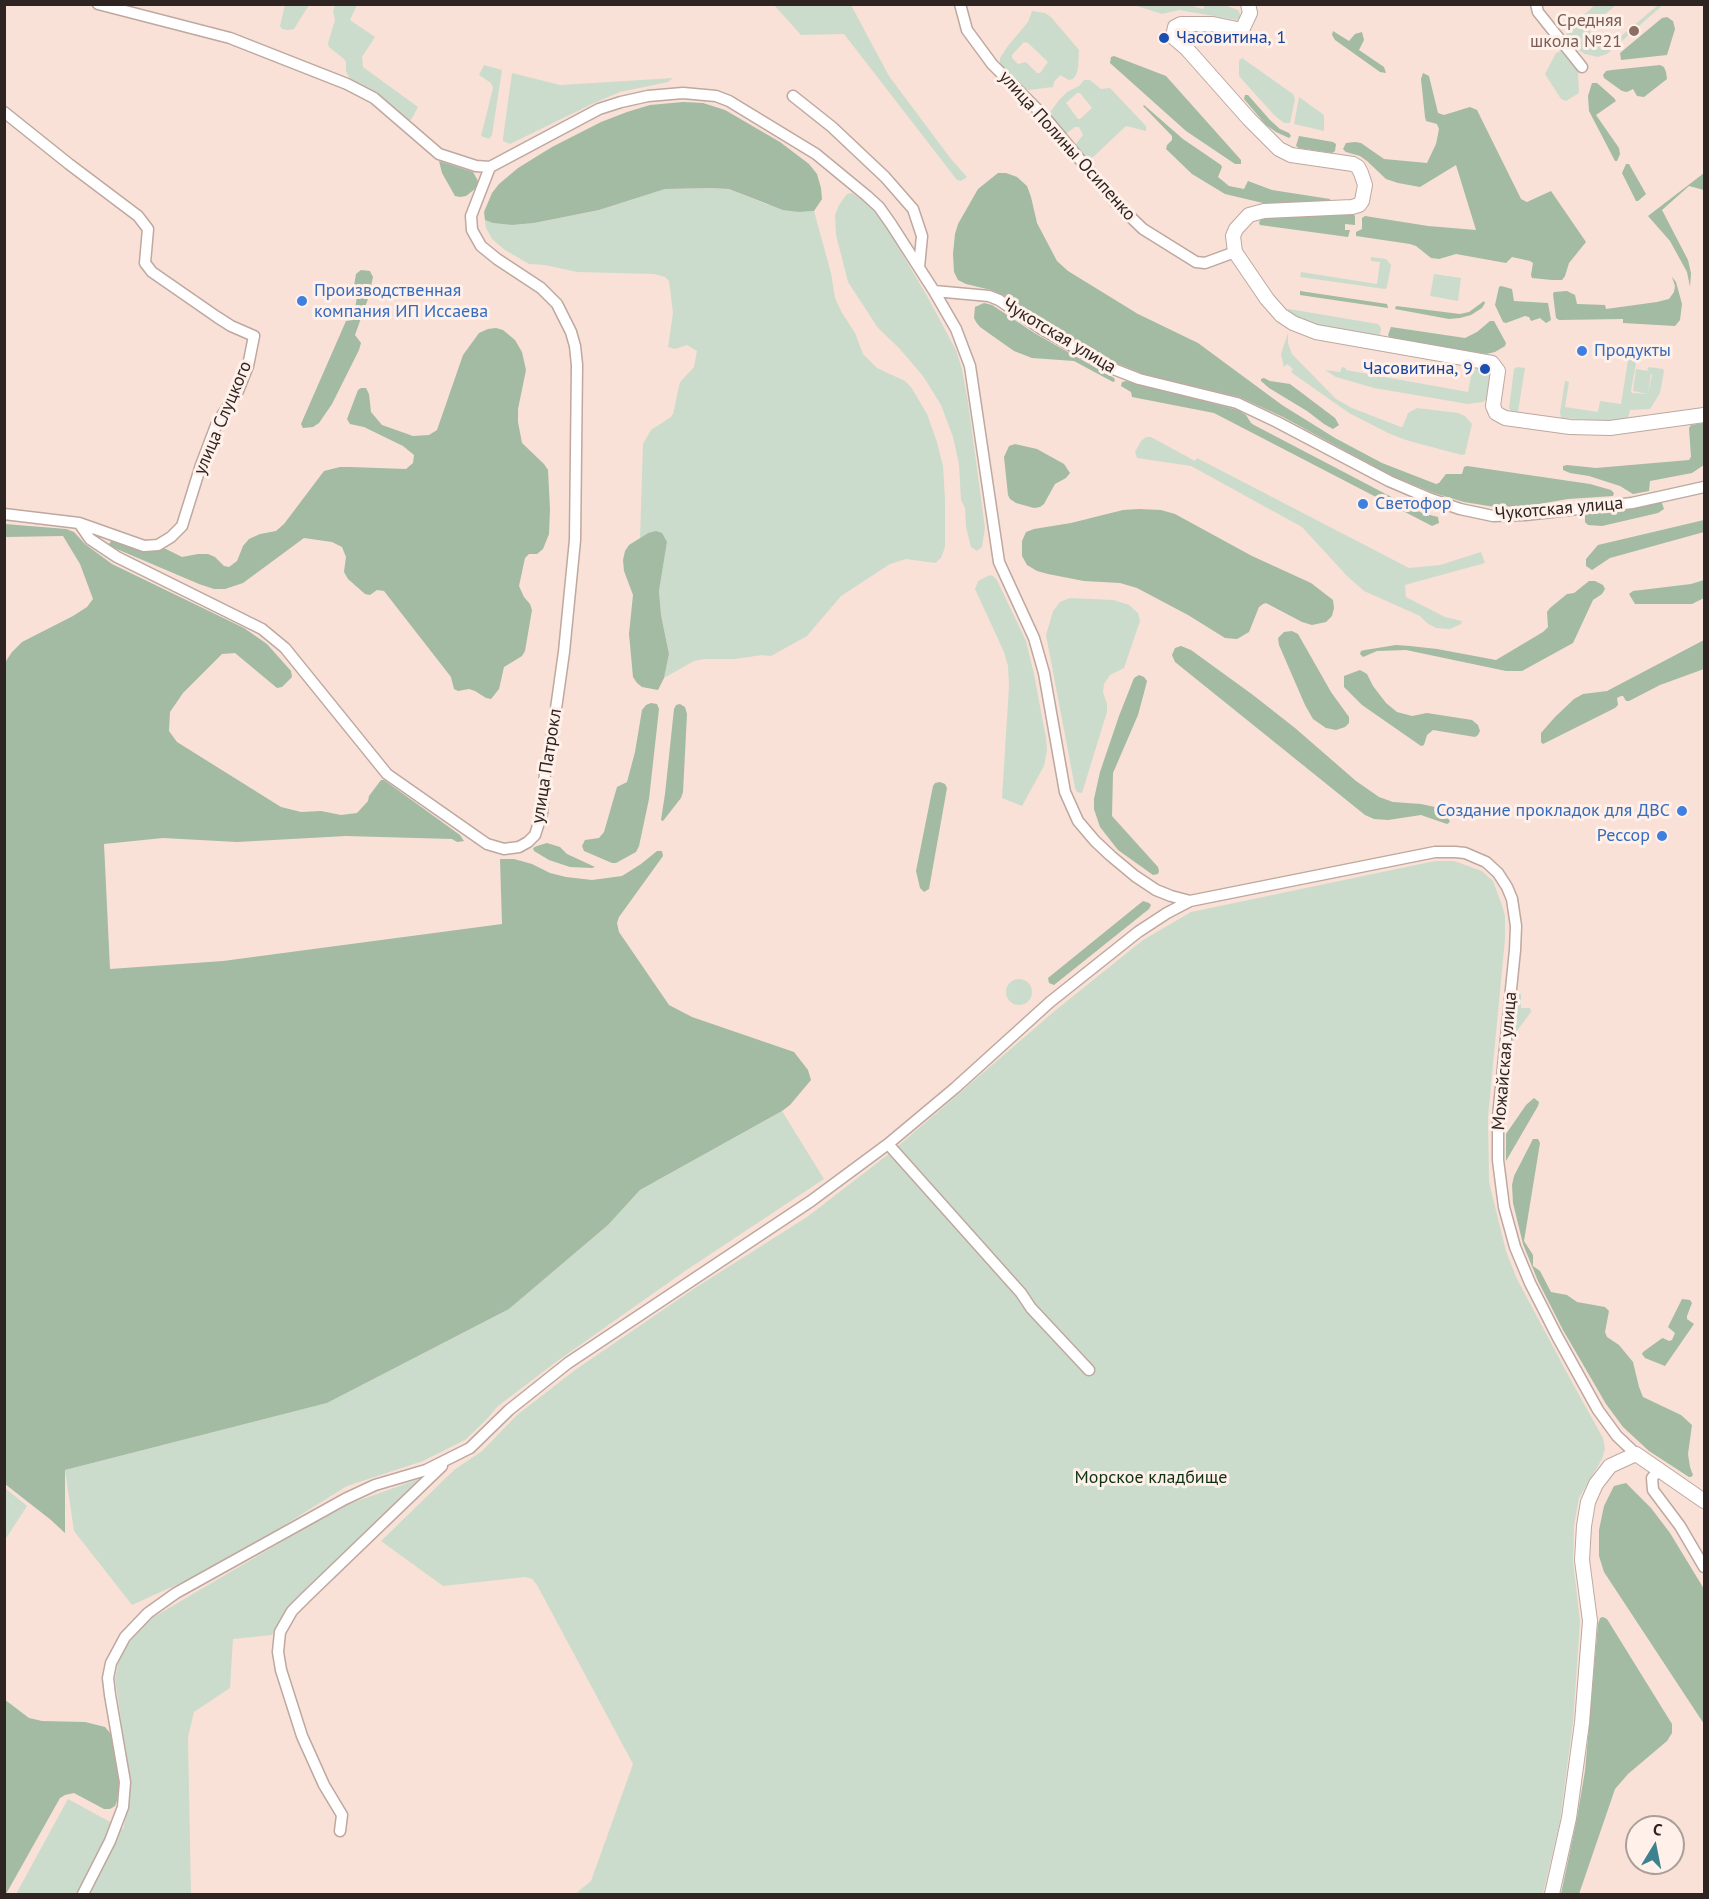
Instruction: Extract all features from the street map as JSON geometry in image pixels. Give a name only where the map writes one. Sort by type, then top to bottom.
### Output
[{"type":"street","points":[[98,4],[230,38],[347,84],[374,98],[439,154],[476,166],[490,167],[599,109],[648,96],[683,93],[717,96],[729,101],[816,154],[850,181],[879,207],[919,267],[956,329],[970,366],[999,562],[1034,638],[1044,673],[1065,792],[1078,821],[1095,841],[1135,876],[1156,890],[1190,901]]},
{"type":"street","name":"улица Полины Осипенко","points":[[960,4],[967,30],[992,64],[1043,115],[1116,203],[1143,229],[1196,262],[1205,263],[1235,252]]},
{"type":"street","points":[[1248,4],[1250,13],[1242,30],[1213,24],[1180,24],[1175,27],[1173,37],[1187,49],[1279,149],[1292,155],[1353,164],[1362,173],[1365,184],[1364,195],[1359,205],[1264,211],[1249,215],[1239,224],[1233,236],[1235,252],[1267,299],[1281,315],[1303,328],[1316,332],[1492,363],[1498,371],[1493,406],[1496,413],[1505,418],[1570,427],[1610,428],[1704,415]]},
{"type":"street","points":[[1536,4],[1538,12],[1582,67]]},
{"type":"street","points":[[793,96],[832,127],[870,162],[913,209],[922,236],[919,267]]},
{"type":"street","name":"улица Слуцкого","points":[[4,112],[138,216],[148,229],[145,263],[152,272],[231,326],[254,336],[248,366],[238,391],[217,423],[182,526],[165,541],[144,546],[79,523]]},
{"type":"street","name":"улица Патрокл","points":[[79,523],[90,539],[100,547],[248,621],[274,638],[309,677],[383,770],[459,826],[487,844],[504,849],[519,847],[528,842],[535,835],[542,813],[545,773],[568,621],[574,540],[577,366],[571,332],[557,304],[541,288],[481,246],[472,230],[471,216],[475,201],[490,167]]},
{"type":"street","name":"Чукотская улица","points":[[934,291],[989,296],[999,300],[1040,328],[1111,368],[1139,379],[1237,403],[1389,481],[1460,509],[1493,516],[1525,515],[1632,503],[1704,487]]},
{"type":"street","points":[[4,514],[79,523]]},
{"type":"street","name":"Можайская улица","points":[[1190,901],[1435,852],[1465,853],[1486,862],[1498,873],[1512,899],[1516,926],[1498,1116],[1498,1160],[1504,1207],[1515,1247],[1557,1336],[1598,1410],[1617,1436],[1636,1454],[1704,1501]]},
{"type":"street","points":[[82,1894],[110,1841],[123,1807],[125,1782],[108,1678],[111,1663],[125,1637],[148,1612],[176,1593],[301,1523],[375,1485],[426,1470],[470,1448],[509,1410],[568,1363],[803,1207],[888,1144],[956,1088],[1050,1002],[1138,932],[1190,901]]},
{"type":"street","points":[[888,1144],[1021,1293],[1060,1341],[1089,1370]]},
{"type":"street","points":[[1552,1894],[1569,1818],[1582,1724],[1590,1621],[1582,1560],[1588,1502],[1596,1484],[1610,1466],[1636,1454]]},
{"type":"street","points":[[340,1831],[342,1815],[324,1785],[302,1736],[281,1670],[278,1652],[280,1632],[292,1611],[449,1460]]},
{"type":"street","points":[[1659,1470],[1652,1478],[1653,1490],[1680,1526],[1704,1567]]},
{"type":"green space","points":[[1596,4],[1616,5],[1589,30],[1604,48],[1607,48],[1658,5],[1663,5],[1607,54],[1598,57],[1585,54],[1577,49],[1566,35],[1570,27]]},
{"type":"green space","points":[[285,5],[309,5],[294,29],[282,29],[280,26]]},
{"type":"green space","points":[[335,5],[357,5],[350,20],[375,37],[362,57],[363,67],[418,107],[411,120],[408,120],[377,93],[350,79],[346,71],[346,62],[329,47],[328,43],[335,20],[333,11]]},
{"type":"green space","points":[[774,5],[851,5],[889,76],[967,177],[961,181],[957,180],[844,34],[801,35]]},
{"type":"green space","points":[[1134,5],[1189,5],[1203,9],[1205,5],[1224,5],[1238,10],[1241,16],[1237,20],[1179,10],[1162,14]]},
{"type":"green space","points":[[1032,11],[1045,13],[1079,50],[1078,68],[1073,79],[1069,80],[1060,75],[1053,87],[1029,90],[1025,89],[1000,65],[1000,58],[1007,47],[1028,22]],"holes":[[[1024,42],[1048,62],[1040,73],[1037,73],[1026,62],[1018,64],[1012,58]]]},
{"type":"green space","points":[[1667,17],[1673,21],[1675,29],[1667,55],[1621,60],[1620,53],[1662,18]]},
{"type":"green space","points":[[1333,31],[1349,41],[1355,34],[1362,32],[1364,40],[1359,50],[1384,67],[1386,73],[1380,72],[1335,40],[1332,35]]},
{"type":"green space","points":[[1561,51],[1578,71],[1579,93],[1566,101],[1561,99],[1545,74],[1556,53]]},
{"type":"green space","points":[[1114,56],[1166,76],[1241,160],[1241,164],[1235,164],[1186,131],[1110,63],[1111,57]]},
{"type":"green space","points":[[1242,58],[1293,94],[1295,99],[1290,123],[1284,123],[1274,115],[1239,76],[1239,61]]},
{"type":"green space","points":[[484,65],[502,70],[492,135],[489,139],[481,136],[493,88],[491,83],[479,75]]},
{"type":"green space","points":[[1660,65],[1664,67],[1667,79],[1644,97],[1637,96],[1633,89],[1627,92],[1622,91],[1603,75],[1606,71]]},
{"type":"green space","points":[[512,73],[560,85],[673,78],[668,82],[620,92],[510,144],[503,141],[503,138]]},
{"type":"green space","points":[[1423,73],[1429,76],[1438,113],[1444,115],[1470,107],[1477,110],[1521,199],[1527,202],[1551,191],[1586,242],[1569,263],[1562,280],[1532,278],[1533,263],[1512,257],[1506,263],[1456,254],[1439,259],[1431,258],[1410,244],[1356,236],[1356,232],[1362,229],[1362,218],[1365,216],[1428,226],[1476,230],[1456,165],[1420,187],[1386,179],[1360,156],[1343,149],[1346,143],[1361,143],[1384,159],[1427,163],[1436,144],[1439,129],[1437,124],[1426,121],[1421,79]]},
{"type":"green space","points":[[1084,80],[1090,80],[1101,89],[1110,88],[1146,126],[1146,131],[1126,126],[1092,158],[1086,159],[1075,145],[1083,135],[1079,127],[1063,133],[1048,115],[1067,92],[1079,86]],"holes":[[[1080,93],[1092,108],[1078,119],[1066,103]]]},
{"type":"green space","points":[[1592,83],[1597,83],[1616,101],[1596,115],[1619,148],[1620,154],[1617,161],[1589,111],[1588,96]]},
{"type":"green space","points":[[1245,95],[1248,95],[1280,129],[1291,136],[1289,138],[1266,125],[1244,99]]},
{"type":"green space","points":[[1299,97],[1324,115],[1324,131],[1294,124]]},
{"type":"green space","points":[[703,103],[725,110],[780,142],[809,164],[817,174],[821,188],[822,199],[814,211],[783,210],[729,189],[665,189],[599,210],[534,223],[512,225],[485,220],[484,212],[492,193],[499,184],[518,168],[552,147],[601,122],[627,112],[650,105]]},
{"type":"green space","points":[[1144,105],[1183,139],[1221,165],[1218,177],[1229,186],[1244,189],[1248,181],[1272,190],[1330,199],[1330,201],[1267,204],[1225,194],[1192,174],[1166,149],[1172,136]]},
{"type":"green space","points":[[1299,136],[1333,142],[1336,144],[1335,151],[1332,153],[1299,148],[1296,146]]},
{"type":"green space","points":[[439,161],[473,172],[478,181],[475,189],[466,196],[455,196],[442,173]]},
{"type":"green space","points":[[1626,164],[1629,164],[1646,194],[1638,201],[1622,173]]},
{"type":"green space","points":[[998,173],[1017,177],[1027,186],[1037,223],[1057,261],[1068,271],[1138,314],[1198,343],[1282,405],[1335,438],[1382,463],[1436,484],[1446,474],[1462,474],[1464,467],[1467,466],[1590,484],[1611,490],[1614,493],[1613,496],[1568,499],[1527,506],[1495,507],[1464,502],[1434,493],[1390,475],[1283,417],[1239,397],[1143,374],[1106,359],[1044,324],[1003,295],[958,280],[954,272],[953,254],[958,224],[978,189]]},
{"type":"green space","points":[[1704,173],[1704,190],[1689,186],[1662,210],[1688,260],[1691,273],[1690,287],[1687,272],[1670,241],[1648,216]]},
{"type":"green space","points":[[665,189],[729,189],[766,204],[799,212],[814,211],[831,273],[835,298],[855,333],[863,354],[877,368],[905,381],[927,414],[943,466],[945,547],[941,558],[935,563],[906,559],[890,564],[841,596],[807,636],[771,656],[694,661],[664,678],[669,654],[659,591],[667,542],[648,533],[640,538],[643,444],[651,430],[673,414],[679,386],[694,367],[697,351],[687,345],[675,349],[668,347],[673,313],[669,281],[665,277],[654,274],[577,272],[529,264],[505,250],[492,239],[486,228],[485,220],[512,225],[534,223],[599,210]]},
{"type":"green space","points":[[852,193],[877,213],[887,228],[956,350],[968,402],[985,528],[982,547],[977,551],[971,547],[966,527],[965,508],[961,500],[959,464],[953,437],[941,405],[923,376],[878,328],[848,282],[836,235],[835,215],[847,194]]},
{"type":"green space","points":[[1353,214],[1355,225],[1345,224],[1345,230],[1350,230],[1348,237],[1260,225],[1259,223],[1264,217]]},
{"type":"green space","points":[[1371,257],[1386,259],[1391,265],[1385,289],[1300,277],[1301,272],[1377,284],[1380,262],[1371,261]]},
{"type":"green space","points":[[361,270],[370,271],[373,277],[369,296],[355,335],[361,343],[359,350],[332,404],[319,423],[313,427],[303,428],[301,424],[346,321],[353,320],[357,297],[353,292],[356,274]]},
{"type":"green space","points":[[1434,274],[1461,278],[1458,301],[1430,296]]},
{"type":"green space","points":[[1672,277],[1676,282],[1682,304],[1680,320],[1675,326],[1623,323],[1623,319],[1559,320],[1556,318],[1554,292],[1567,291],[1575,295],[1577,304],[1605,305],[1606,309],[1669,299],[1675,286]]},
{"type":"green space","points":[[1501,286],[1512,289],[1514,301],[1548,303],[1551,320],[1546,323],[1540,318],[1531,321],[1525,316],[1503,322],[1495,305]]},
{"type":"green space","points":[[1300,291],[1387,304],[1388,308],[1300,295]]},
{"type":"green space","points":[[1484,301],[1482,308],[1471,315],[1449,319],[1395,309],[1396,306],[1460,314],[1469,312]]},
{"type":"green space","points":[[984,303],[992,305],[1036,334],[1114,378],[1115,381],[1074,361],[1032,358],[1014,351],[976,322],[975,307]]},
{"type":"green space","points":[[1289,309],[1378,324],[1381,328],[1380,335],[1318,326],[1297,319],[1286,311]]},
{"type":"green space","points":[[1490,321],[1494,321],[1506,343],[1495,352],[1486,354],[1390,338],[1388,335],[1391,327],[1465,338]]},
{"type":"green space","points":[[496,328],[503,330],[515,340],[522,352],[526,370],[518,409],[518,422],[522,443],[548,470],[550,509],[549,534],[543,549],[525,558],[519,586],[532,610],[525,651],[522,656],[504,667],[499,689],[491,699],[469,689],[458,691],[454,689],[451,677],[384,591],[377,590],[370,595],[365,594],[348,579],[344,572],[346,557],[342,547],[332,542],[304,538],[243,583],[225,589],[214,589],[199,584],[109,544],[112,540],[166,549],[182,557],[208,554],[229,567],[237,561],[243,546],[249,539],[276,531],[284,524],[324,471],[340,467],[406,469],[413,463],[414,455],[403,446],[364,427],[350,424],[347,419],[358,390],[366,388],[371,412],[382,425],[413,436],[429,435],[437,430],[463,355],[479,333]]},
{"type":"green space","points":[[1288,333],[1288,343],[1292,354],[1336,399],[1352,408],[1401,427],[1408,413],[1417,408],[1458,413],[1465,416],[1472,424],[1465,454],[1409,441],[1349,413],[1291,372],[1293,369],[1287,364],[1284,367],[1281,354]]},
{"type":"green space","points":[[1628,360],[1636,363],[1632,393],[1648,394],[1633,391],[1636,369],[1649,371],[1647,369],[1649,367],[1664,371],[1660,393],[1650,409],[1630,410],[1628,418],[1610,421],[1561,418],[1565,381],[1569,382],[1565,407],[1598,412],[1600,401],[1621,404]]},
{"type":"green space","points":[[1463,363],[1482,368],[1490,373],[1487,399],[1483,402],[1468,404],[1374,388],[1336,377],[1325,370],[1340,372],[1342,367],[1346,370],[1468,392],[1472,371],[1462,368]]},
{"type":"green space","points":[[1525,368],[1518,412],[1511,411],[1509,408],[1514,369]]},
{"type":"green space","points":[[1264,378],[1290,384],[1335,418],[1339,425],[1333,429],[1324,424],[1269,388],[1261,381]]},
{"type":"green space","points":[[1126,381],[1238,410],[1246,415],[1254,425],[1422,513],[1438,517],[1439,523],[1432,526],[1214,413],[1132,397],[1131,392],[1121,386],[1122,382]]},
{"type":"green space","points":[[1704,423],[1704,465],[1692,473],[1650,481],[1649,491],[1633,494],[1620,486],[1563,470],[1563,466],[1567,465],[1596,468],[1689,460],[1691,457],[1689,428],[1691,425]]},
{"type":"green space","points":[[1146,437],[1151,437],[1195,461],[1197,458],[1409,568],[1440,565],[1481,552],[1485,563],[1405,585],[1406,597],[1445,617],[1462,621],[1461,624],[1450,629],[1436,628],[1420,616],[1364,591],[1302,527],[1191,466],[1137,458],[1135,452]]},
{"type":"green space","points":[[1015,444],[1037,449],[1064,464],[1070,473],[1055,484],[1040,507],[1034,508],[1016,503],[1008,495],[1004,457],[1009,446]]},
{"type":"green space","points":[[1660,502],[1664,509],[1658,513],[1602,526],[1588,525],[1585,522],[1587,513]]},
{"type":"green space","points":[[1123,510],[1161,510],[1175,514],[1252,556],[1311,583],[1333,600],[1332,616],[1326,622],[1312,625],[1266,603],[1259,607],[1249,632],[1237,639],[1225,638],[1137,588],[1120,583],[1084,581],[1037,571],[1027,565],[1022,556],[1022,541],[1026,532]]},
{"type":"green space","points":[[1704,520],[1704,532],[1610,558],[1592,570],[1586,566],[1586,559],[1598,545]]},
{"type":"green space","points":[[5,524],[66,529],[74,532],[85,544],[112,564],[244,628],[267,644],[291,671],[292,677],[282,687],[277,688],[235,653],[222,654],[183,693],[170,712],[169,731],[177,742],[281,807],[301,812],[321,811],[341,815],[357,813],[368,801],[381,780],[384,780],[460,835],[464,841],[346,836],[237,842],[163,838],[104,844],[110,969],[223,961],[502,924],[500,859],[514,859],[532,864],[550,873],[592,880],[622,876],[657,851],[662,851],[663,856],[619,917],[617,923],[619,932],[669,1005],[692,1017],[794,1052],[808,1070],[811,1080],[782,1111],[640,1190],[608,1225],[509,1309],[327,1403],[65,1470],[65,1533],[5,1484],[4,664],[22,642],[73,616],[87,607],[93,599],[80,564],[63,536],[5,537]]},
{"type":"green space","points":[[656,531],[662,533],[667,542],[659,591],[669,654],[664,678],[658,690],[642,687],[633,677],[629,634],[633,595],[624,571],[623,560],[629,545],[648,533]]},
{"type":"green space","points":[[990,575],[997,580],[1026,641],[1046,738],[1047,750],[1044,766],[1022,806],[1002,798],[1009,686],[1008,666],[1004,652],[975,589],[978,581]]},
{"type":"green space","points":[[1704,580],[1704,598],[1692,604],[1635,604],[1629,594],[1633,591],[1691,584]]},
{"type":"green space","points":[[1589,581],[1603,585],[1605,589],[1593,600],[1573,643],[1522,671],[1506,671],[1406,650],[1377,651],[1363,657],[1360,654],[1365,650],[1396,645],[1437,649],[1496,660],[1543,632],[1548,627],[1547,612],[1550,608],[1567,594],[1574,593]]},
{"type":"green space","points":[[1070,598],[1114,600],[1129,605],[1138,613],[1140,621],[1124,668],[1110,675],[1104,684],[1103,692],[1107,712],[1082,793],[1077,792],[1075,788],[1046,635],[1053,611],[1060,602]]},
{"type":"green space","points":[[1292,631],[1298,634],[1331,692],[1349,717],[1349,723],[1345,727],[1336,730],[1326,728],[1313,719],[1305,705],[1279,645],[1278,638],[1284,632]]},
{"type":"green space","points":[[1704,640],[1704,669],[1660,685],[1629,701],[1621,696],[1617,698],[1618,705],[1615,708],[1543,744],[1541,742],[1541,733],[1574,699],[1583,694],[1607,691]]},
{"type":"green space","points":[[1181,646],[1191,650],[1253,695],[1356,781],[1379,797],[1393,802],[1435,807],[1446,813],[1450,822],[1447,824],[1421,815],[1388,820],[1374,819],[1365,815],[1175,662],[1172,655],[1175,648]]},
{"type":"green space","points":[[1360,670],[1367,674],[1386,703],[1397,712],[1412,716],[1427,713],[1472,720],[1478,725],[1480,731],[1478,735],[1475,737],[1433,730],[1421,746],[1362,705],[1344,687],[1344,676]]},
{"type":"green space","points":[[1139,675],[1147,681],[1138,715],[1113,773],[1112,816],[1158,867],[1158,874],[1153,875],[1118,850],[1100,827],[1094,809],[1100,772],[1134,678]]},
{"type":"green space","points":[[651,703],[657,704],[659,709],[649,799],[639,846],[636,852],[612,863],[584,851],[582,846],[585,840],[599,838],[604,832],[617,787],[627,782],[642,710]]},
{"type":"green space","points":[[680,704],[685,707],[687,714],[683,792],[663,821],[661,820],[674,709]]},
{"type":"green space","points":[[940,782],[947,788],[929,889],[924,892],[920,888],[916,871],[933,786]]},
{"type":"green space","points":[[547,843],[560,847],[567,854],[595,867],[570,867],[549,860],[534,851],[533,848]]},
{"type":"green space","name":"Морское кладбище","points":[[1435,861],[1454,861],[1482,871],[1493,881],[1502,905],[1505,916],[1505,939],[1488,1117],[1489,1182],[1506,1251],[1517,1279],[1603,1438],[1605,1449],[1602,1459],[1579,1498],[1574,1526],[1573,1560],[1580,1622],[1573,1722],[1560,1821],[1543,1894],[575,1894],[591,1881],[633,1764],[537,1585],[532,1579],[525,1577],[443,1586],[381,1541],[454,1470],[482,1451],[517,1415],[575,1370],[695,1288],[807,1217],[890,1153],[1057,1009],[1143,940],[1191,912]]},
{"type":"green space","points":[[1143,901],[1151,905],[1149,909],[1054,985],[1049,983],[1048,978]]},
{"type":"green space","points":[[1019,979],[1028,983],[1032,992],[1028,1001],[1019,1005],[1010,1001],[1006,992],[1010,983]]},
{"type":"green space","points":[[1516,994],[1521,994],[1521,1008],[1530,1008],[1531,1012],[1516,1032],[1509,1063]]},
{"type":"green space","points":[[1534,1098],[1539,1102],[1538,1106],[1506,1161],[1506,1134],[1526,1105]]},
{"type":"green space","points":[[782,1111],[824,1179],[685,1271],[556,1362],[498,1406],[465,1440],[423,1461],[347,1486],[222,1564],[132,1605],[74,1531],[65,1470],[327,1403],[509,1309],[608,1225],[640,1190]]},
{"type":"green space","points":[[1533,1139],[1538,1139],[1540,1143],[1524,1241],[1533,1255],[1533,1266],[1540,1271],[1551,1292],[1567,1295],[1577,1302],[1605,1307],[1609,1311],[1605,1332],[1607,1337],[1619,1345],[1633,1362],[1643,1397],[1681,1415],[1692,1425],[1688,1454],[1693,1475],[1691,1477],[1649,1451],[1623,1427],[1606,1404],[1563,1330],[1538,1281],[1523,1244],[1513,1203],[1512,1185],[1514,1176]]},
{"type":"green space","points":[[1682,1299],[1690,1300],[1692,1303],[1687,1319],[1694,1324],[1665,1366],[1645,1358],[1643,1352],[1661,1339],[1672,1340],[1675,1333],[1668,1327]]},
{"type":"green space","points":[[419,1479],[286,1611],[272,1635],[233,1639],[230,1688],[194,1712],[188,1737],[191,1894],[16,1894],[68,1799],[123,1829],[128,1808],[130,1782],[115,1679],[123,1652],[152,1618],[346,1505]]},
{"type":"green space","points":[[1626,1483],[1651,1508],[1670,1533],[1704,1589],[1704,1724],[1604,1572],[1599,1556],[1599,1530],[1604,1506],[1614,1486]]},
{"type":"green space","points":[[5,1488],[27,1506],[5,1540]]},
{"type":"green space","points":[[1600,1618],[1607,1619],[1672,1724],[1672,1733],[1667,1741],[1628,1774],[1615,1789],[1579,1894],[1561,1894],[1585,1771],[1598,1624]]},
{"type":"green space","points":[[4,1699],[29,1718],[42,1721],[85,1722],[105,1727],[111,1734],[119,1783],[117,1801],[110,1809],[104,1809],[74,1793],[60,1798],[6,1894],[4,1894]]},
{"type":"place","name":"Средняя школа №21","points":[[1634,31]]},
{"type":"place","name":"Часовитина, 1","points":[[1164,38]]},
{"type":"place","name":"Производственная компания ИП Иссаева","points":[[302,301]]},
{"type":"place","name":"Продукты","points":[[1582,351]]},
{"type":"place","name":"Часовитина, 9","points":[[1485,369]]},
{"type":"place","name":"Светофор","points":[[1363,504]]},
{"type":"place","name":"Создание прокладок для ДВС","points":[[1682,811]]},
{"type":"place","name":"Рессор","points":[[1662,836]]}]
